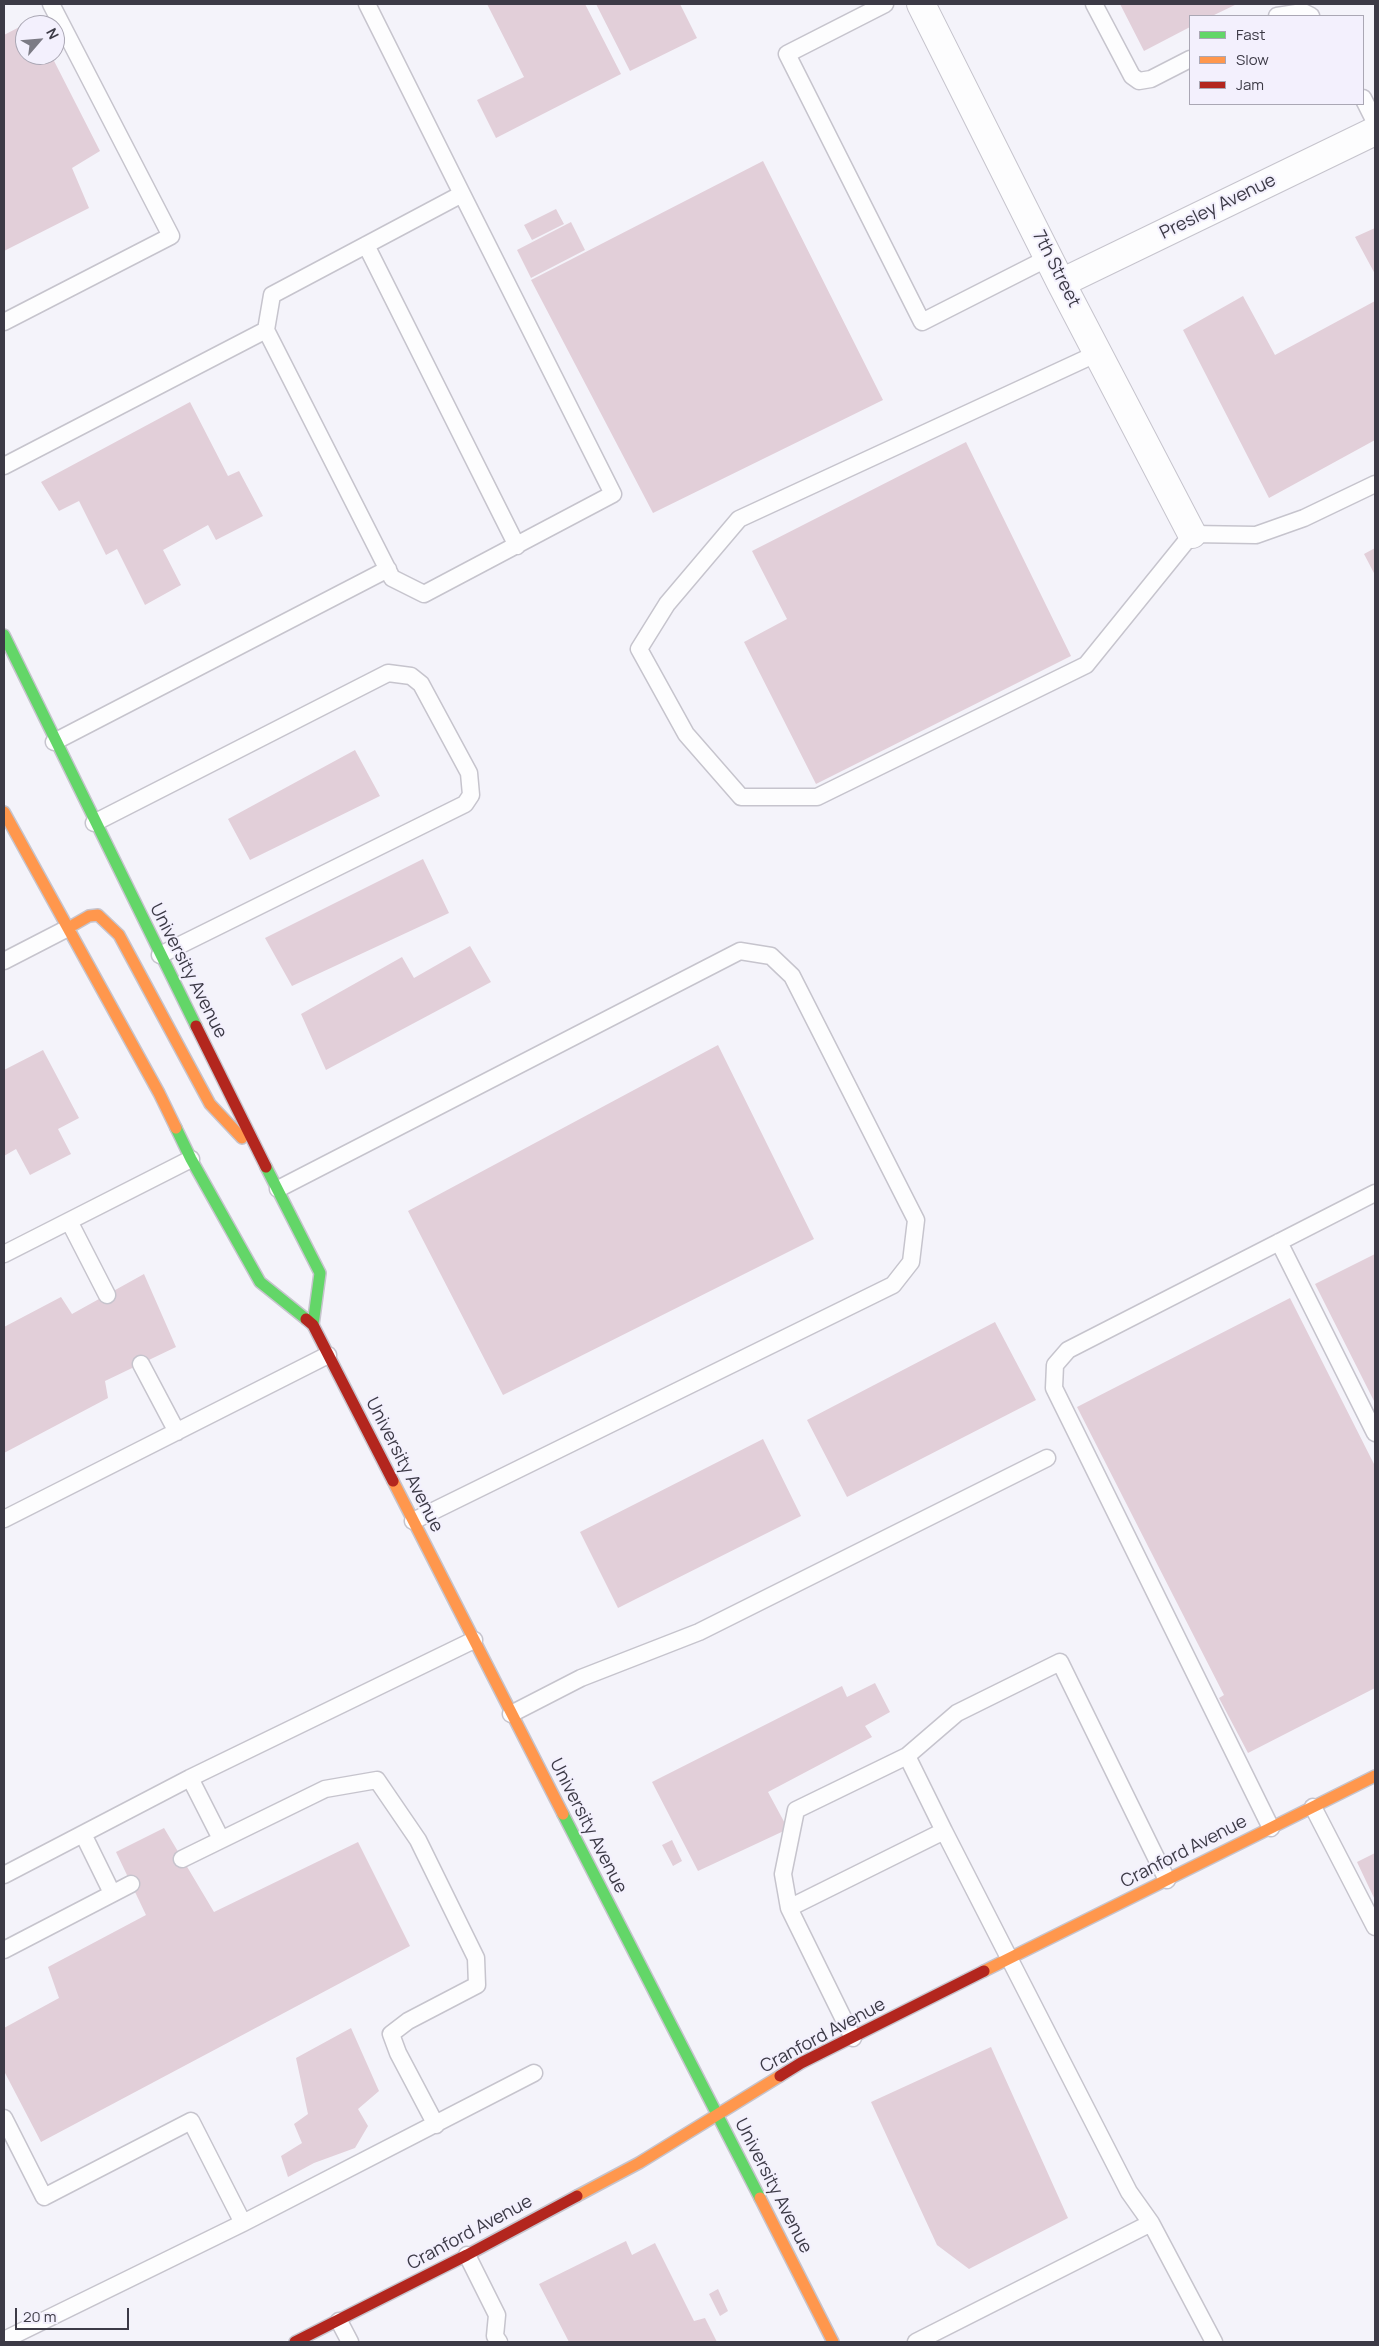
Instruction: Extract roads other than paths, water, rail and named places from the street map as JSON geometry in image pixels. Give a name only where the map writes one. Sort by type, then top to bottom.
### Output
[{"type":"main road","name":"University Avenue","points":[[4,635],[94,823],[320,1273],[313,1325]]},
{"type":"main road","name":"University Avenue","points":[[4,812],[159,1093],[191,1159],[260,1282],[313,1325],[833,2342]]},
{"type":"main road","points":[[68,928],[89,916],[98,915],[119,935],[210,1104],[263,1160]]},
{"type":"main road","name":"Cranford Avenue","points":[[295,2342],[467,2255],[639,2163],[718,2116],[801,2063],[1375,1776]]},
{"type":"street","name":"7th Street","points":[[921,4],[1061,283],[1192,534]]},
{"type":"street","name":"Presley Avenue","points":[[1061,283],[1375,131]]},
{"type":"lane","points":[[4,322],[171,236],[51,4]]},
{"type":"lane","points":[[367,4],[613,494],[424,594],[392,578],[266,330],[272,295],[462,194]]},
{"type":"lane","points":[[885,4],[787,54],[922,322],[1050,258]]},
{"type":"lane","points":[[1094,4],[1132,76],[1139,80],[1151,79],[1189,60]]},
{"type":"lane","points":[[1283,15],[1303,12],[1309,15]]},
{"type":"lane","points":[[1364,100],[1375,122]]},
{"type":"lane","points":[[366,245],[517,546]]},
{"type":"lane","points":[[4,466],[266,330]]},
{"type":"lane","points":[[1098,352],[738,519],[667,604],[639,648],[686,734],[741,797],[817,798],[1086,665],[1192,534],[1256,535],[1304,518],[1375,484]]},
{"type":"lane","points":[[54,742],[388,569]]},
{"type":"lane","points":[[94,823],[388,674],[411,676],[421,684],[470,773],[472,795],[465,804],[160,955]]},
{"type":"lane","points":[[4,961],[68,928]]},
{"type":"lane","points":[[278,1189],[740,950],[771,956],[792,976],[916,1220],[911,1262],[893,1285],[413,1521]]},
{"type":"lane","points":[[4,1254],[191,1159]]},
{"type":"lane","points":[[1272,1828],[1054,1388],[1055,1365],[1068,1350],[1375,1193]]},
{"type":"lane","points":[[69,1220],[107,1295]]},
{"type":"lane","points":[[1279,1242],[1375,1433]]},
{"type":"lane","points":[[4,1519],[328,1355]]},
{"type":"lane","points":[[141,1364],[177,1432]]},
{"type":"lane","points":[[511,1714],[581,1678],[699,1632],[1047,1458]]},
{"type":"lane","points":[[6,1870],[474,1640]]},
{"type":"lane","points":[[853,2038],[789,1908],[783,1874],[796,1810],[907,1756],[957,1714],[1060,1662],[1167,1880]]},
{"type":"lane","points":[[907,1756],[1129,2192],[1151,2223],[1214,2342]]},
{"type":"lane","points":[[190,1778],[221,1839]]},
{"type":"lane","points":[[182,1859],[325,1789],[377,1780],[418,1840],[476,1958],[477,1985],[408,2021],[392,2034],[398,2053],[436,2125]]},
{"type":"lane","points":[[1313,1807],[1375,1927]]},
{"type":"lane","points":[[789,1908],[944,1831]]},
{"type":"lane","points":[[82,1834],[112,1893]]},
{"type":"lane","points":[[4,1950],[131,1884]]},
{"type":"lane","points":[[4,2340],[243,2223],[534,2073]]},
{"type":"lane","points":[[4,2118],[44,2197],[191,2120],[243,2223]]},
{"type":"lane","points":[[916,2342],[1151,2223]]},
{"type":"lane","points":[[467,2255],[497,2315],[495,2336],[499,2342]]},
{"type":"lane","points":[[339,2321],[350,2342]]}]
